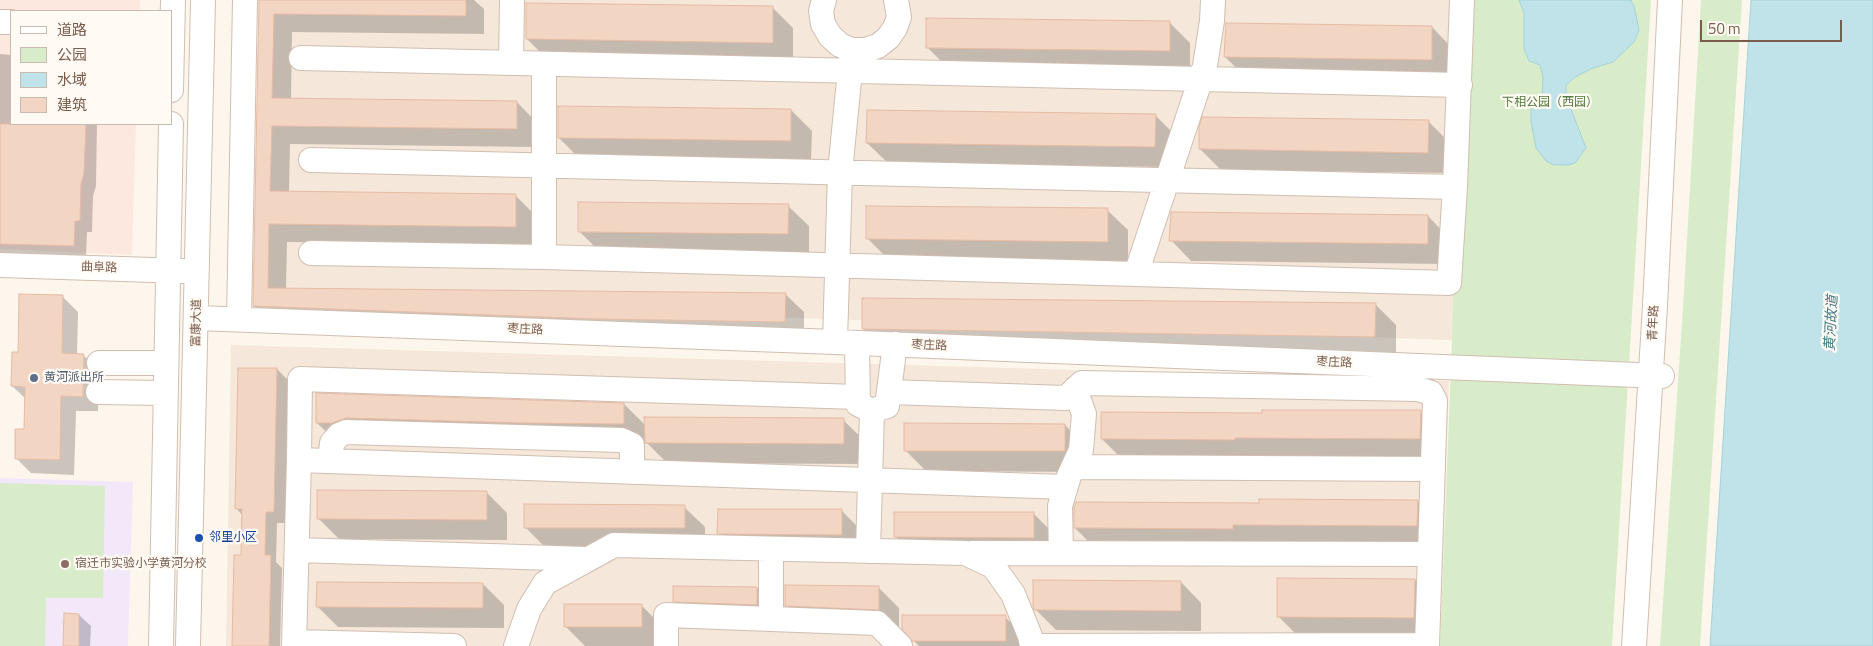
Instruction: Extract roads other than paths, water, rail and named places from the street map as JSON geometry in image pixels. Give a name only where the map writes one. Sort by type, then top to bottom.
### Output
[{"type":"street","points":[[173,0],[172,28],[203,29]]},
{"type":"street","name":"富康大道","points":[[188,646],[203,0]]},
{"type":"street","points":[[239,319],[245,0]]},
{"type":"street","points":[[511,63],[512,0]]},
{"type":"street","points":[[824,0],[821,11],[823,24],[830,36],[840,45],[851,60],[840,172],[837,265],[846,342],[865,404],[870,481],[868,551]]},
{"type":"street","points":[[851,60],[865,50],[878,46],[888,38],[895,28],[899,17],[896,0]]},
{"type":"street","points":[[1136,274],[1205,66],[1212,21],[1213,0]]},
{"type":"street","points":[[310,253],[544,257],[1449,283],[1460,85],[1462,0]]},
{"type":"street","name":"青年路","points":[[1646,646],[1670,0]]},
{"type":"street","name":"青年路","points":[[1634,646],[1656,376],[1682,0]]},
{"type":"street","points":[[300,58],[544,64],[851,60],[1201,79],[1460,85]]},
{"type":"street","points":[[544,64],[544,257]]},
{"type":"street","points":[[161,646],[170,125]]},
{"type":"street","points":[[310,160],[1455,187]]},
{"type":"street","name":"曲阜路","points":[[0,265],[197,272]]},
{"type":"street","name":"枣庄路","points":[[197,318],[846,342],[1656,376]]},
{"type":"street","points":[[454,646],[294,644],[300,379],[887,406],[895,344]]},
{"type":"street","points":[[99,363],[166,364]]},
{"type":"street","points":[[889,392],[1066,398],[1082,383],[1418,389],[1432,394],[1435,401],[1428,646],[1032,646],[1030,636],[1013,594],[993,566],[965,553]]},
{"type":"street","points":[[1061,553],[1060,506],[1081,450],[1084,414],[1075,389]]},
{"type":"street","points":[[98,392],[165,393]]},
{"type":"street","points":[[330,461],[332,443],[339,435],[346,432],[621,440],[632,445],[632,472]]},
{"type":"street","points":[[299,460],[870,481],[1433,469]]},
{"type":"street","points":[[516,646],[529,609],[545,583],[614,545],[965,553],[1430,554]]},
{"type":"street","points":[[771,618],[772,548]]},
{"type":"street","points":[[297,550],[586,559]]},
{"type":"street","points":[[666,646],[666,615],[877,623],[900,646]]},
{"type":"water","points":[[1519,0],[1631,0],[1634,6],[1639,30],[1634,42],[1613,62],[1593,68],[1575,77],[1566,85],[1566,96],[1586,148],[1575,163],[1554,165],[1546,161],[1536,148],[1531,122],[1531,109],[1542,98],[1543,77],[1540,65],[1529,61],[1524,49],[1524,13]]},
{"type":"water","name":"黄河故道","points":[[1751,0],[1873,0],[1873,646],[1710,646]]},
{"type":"place","name":"黄河派出所","points":[[34,378]]},
{"type":"place","name":"邻里小区","points":[[199,538]]},
{"type":"place","name":"宿迁市实验小学黄河分校","points":[[65,564]]},
{"type":"park label","name":"下相公园（西园）","points":[[1550,103]]}]
